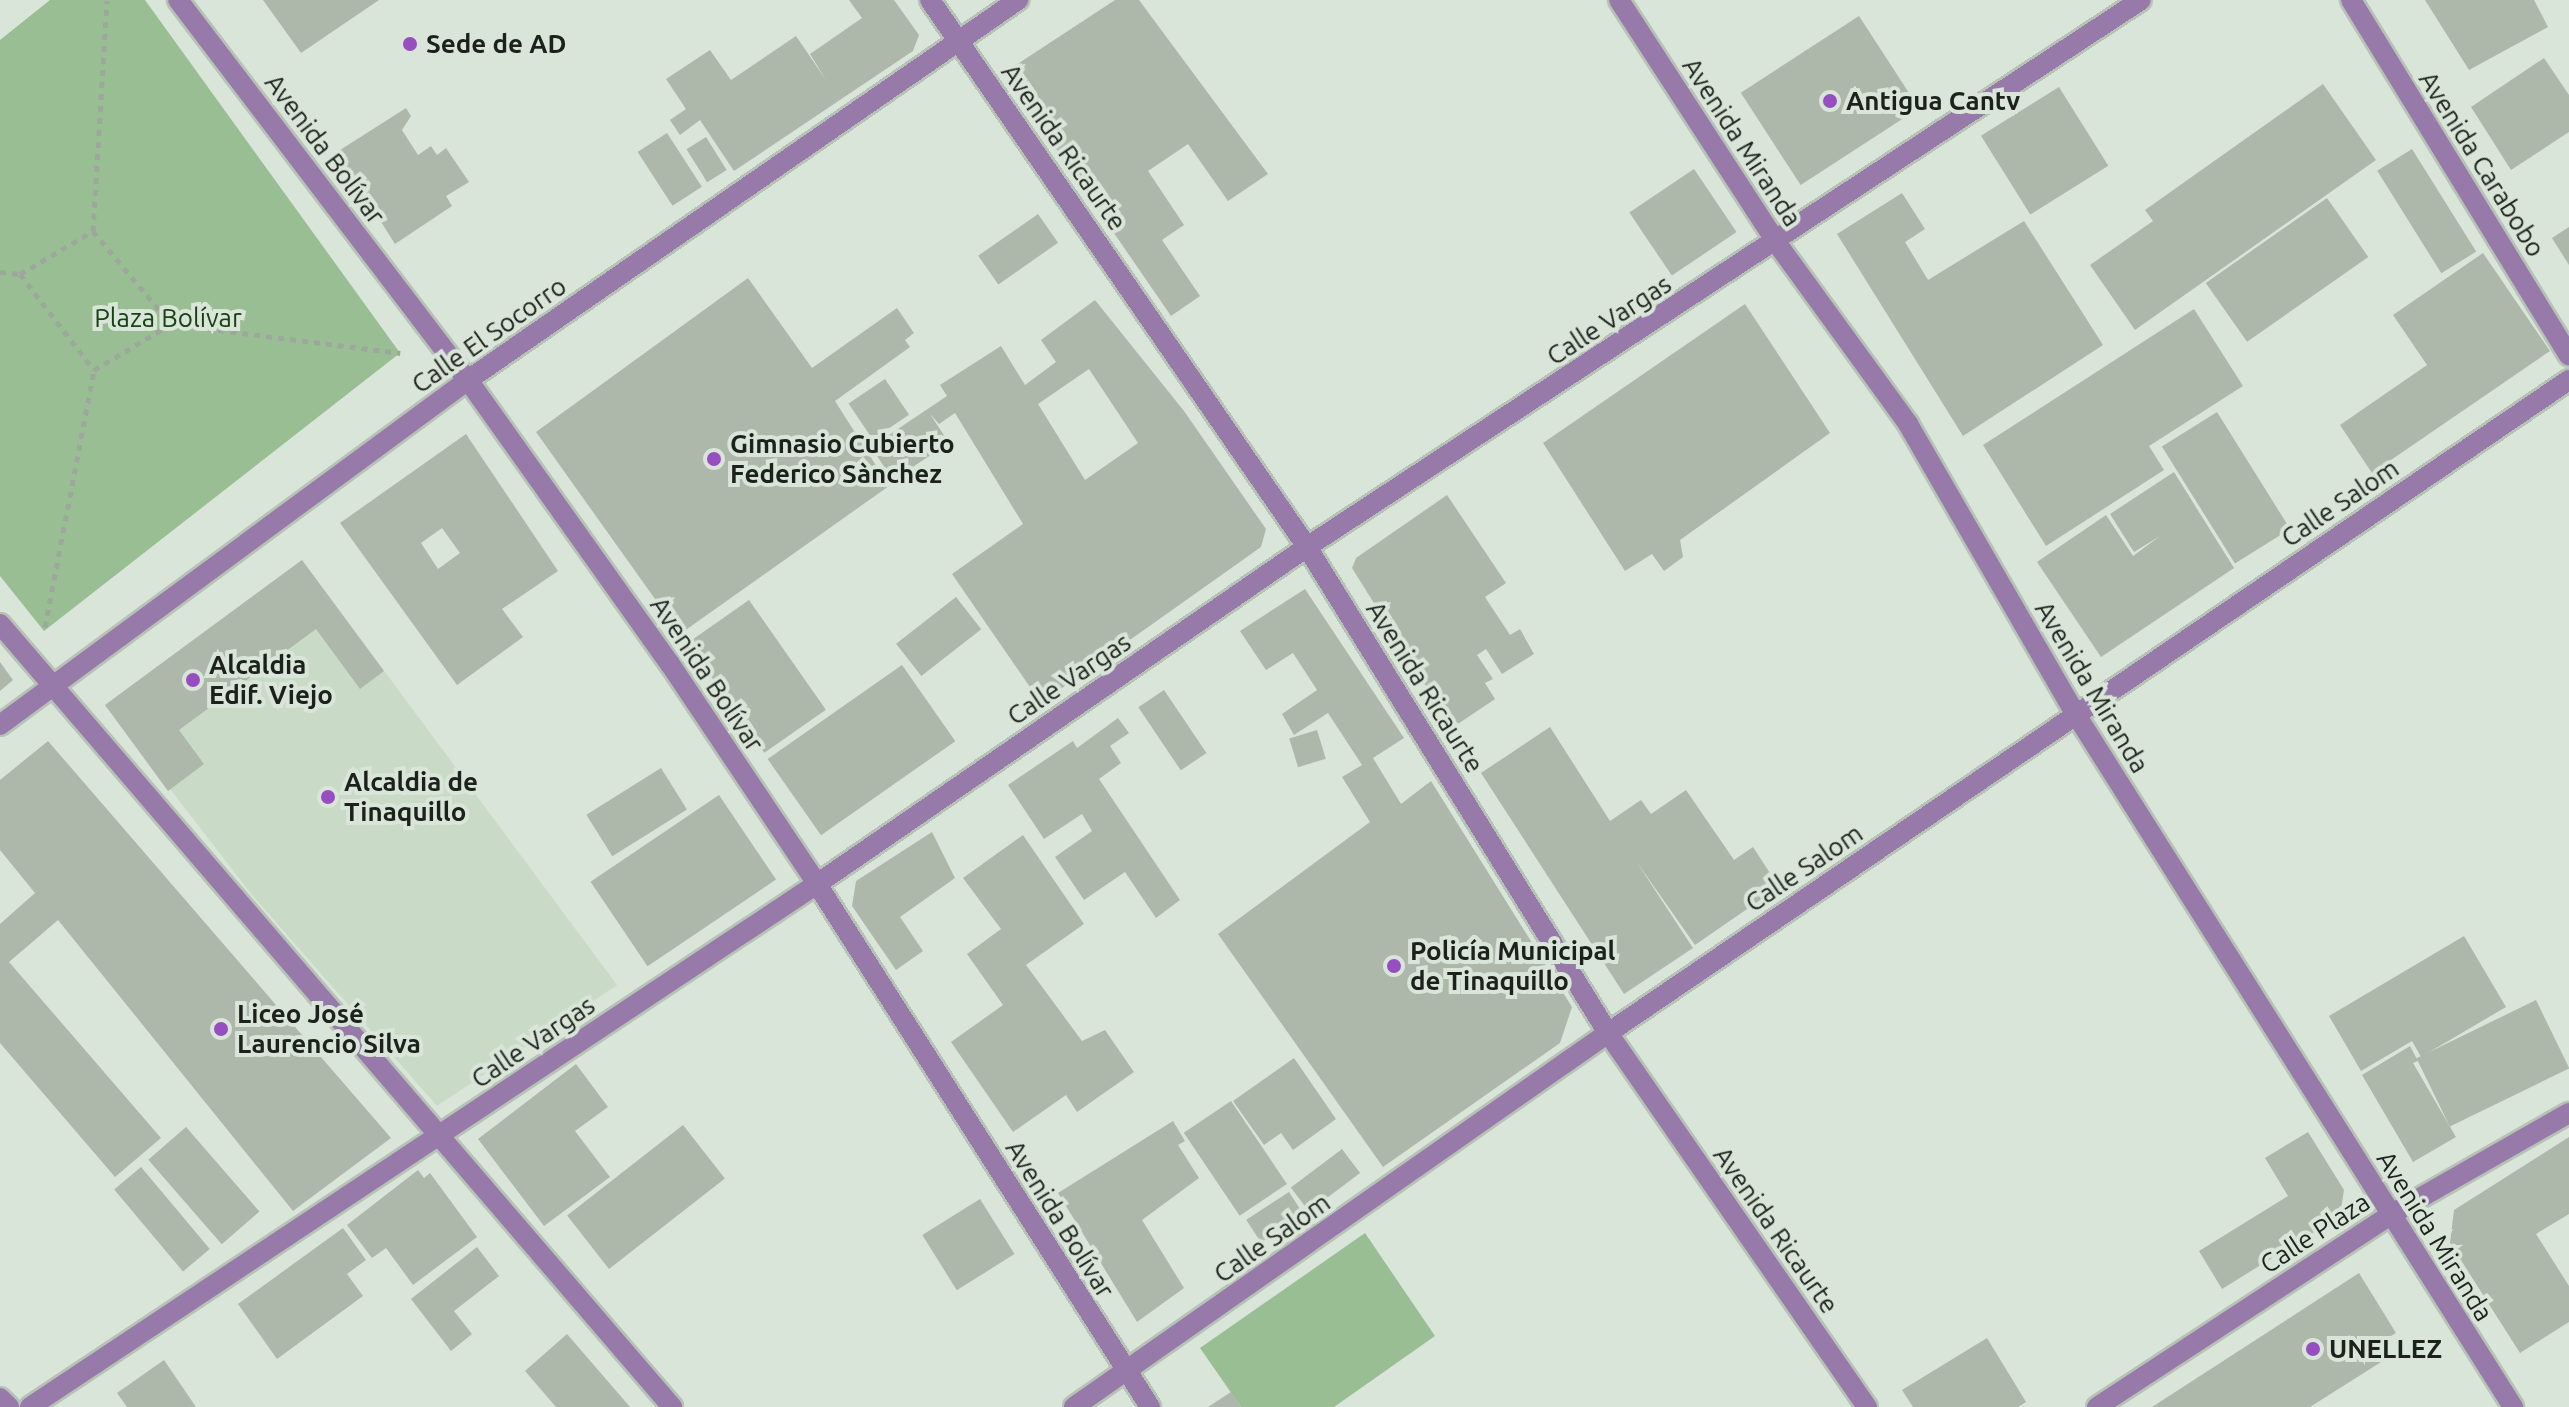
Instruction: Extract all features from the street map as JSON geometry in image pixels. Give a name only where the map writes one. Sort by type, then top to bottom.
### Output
[{"type":"street","name":"Avenida Bolívar","points":[[178,0],[468,380],[817,884],[1150,1407]]},
{"type":"street","name":"Avenida Ricaurte","points":[[930,0],[1307,547],[1608,1033],[1867,1407]]},
{"type":"street","name":"Calle El Socorro","points":[[0,725],[468,380],[1018,0]]},
{"type":"street","name":"Avenida Miranda","points":[[1619,0],[1776,242],[1908,424],[2075,713],[2513,1407]]},
{"type":"street","name":"Calle Vargas","points":[[30,1407],[817,884],[1307,547],[2141,0]]},
{"type":"street","name":"Avenida Carabobo","points":[[2351,0],[2569,356]]},
{"type":"street","name":"Calle Salom","points":[[1074,1407],[1608,1033],[2569,380]]},
{"type":"street","points":[[0,624],[437,1137],[672,1407]]},
{"type":"street","name":"Calle Plaza","points":[[2097,1407],[2390,1215],[2569,1113]]},
{"type":"street","points":[[0,1398],[9,1407]]},
{"type":"path","points":[[107,0],[93,231],[171,324]]},
{"type":"path","points":[[0,272],[20,274],[93,231]]},
{"type":"path","points":[[20,274],[94,370]]},
{"type":"path","points":[[44,631],[94,370],[171,324],[400,353]]},
{"type":"shaded area","points":[[302,560],[617,985],[437,1106],[252,895],[105,705]]},
{"type":"green space","name":"Plaza Bolívar","points":[[50,0],[145,0],[400,353],[44,631],[0,576],[0,40]]},
{"type":"green space","points":[[1365,1233],[1435,1336],[1334,1407],[1241,1407],[1200,1348]]},
{"type":"building","points":[[263,0],[379,0],[301,53]]},
{"type":"building","points":[[849,0],[894,0],[919,35],[913,51],[734,171],[700,120],[680,135],[670,120],[686,109],[666,79],[710,50],[731,80],[796,36],[826,80],[810,54],[862,18]]},
{"type":"building","points":[[1115,0],[1139,0],[1268,174],[1228,201],[1188,144],[1148,171],[1184,225],[1162,240],[1200,296],[1171,316],[1004,73]]},
{"type":"building","points":[[2425,0],[2534,0],[2548,27],[2469,70]]},
{"type":"building","name":"Antigua Cantv","points":[[1859,16],[1919,108],[1801,185],[1741,93]]},
{"type":"building","points":[[2544,58],[2569,95],[2569,132],[2511,170],[2471,107]]},
{"type":"building","points":[[2323,84],[2376,160],[2135,330],[2090,265],[2153,221],[2145,210]]},
{"type":"building","points":[[2059,87],[2108,166],[2030,215],[1981,136]]},
{"type":"building","points":[[406,108],[411,116],[402,130],[418,155],[431,146],[437,155],[446,148],[469,182],[446,196],[452,206],[395,244],[337,152]]},
{"type":"building","points":[[667,133],[702,187],[673,206],[638,152]]},
{"type":"building","points":[[706,137],[727,170],[707,182],[686,149]]},
{"type":"building","points":[[2412,149],[2476,252],[2441,273],[2377,171]]},
{"type":"building","points":[[1694,169],[1736,232],[1672,276],[1629,213]]},
{"type":"building","points":[[1902,193],[1925,229],[1905,242],[1928,280],[2024,221],[2103,345],[1963,436],[1837,234]]},
{"type":"building","points":[[2327,198],[2368,257],[2247,342],[2206,283]]},
{"type":"building","points":[[1038,214],[1058,243],[998,285],[978,256]]},
{"type":"building","points":[[2569,227],[2569,265],[2552,238]]},
{"type":"building","points":[[2483,253],[2550,351],[2372,473],[2340,425],[2427,365],[2393,315]]},
{"type":"building","name":"Gimnasio Cubierto Federico Sànchez","points":[[748,278],[812,368],[897,308],[914,333],[905,340],[910,347],[835,401],[889,486],[680,634],[536,432]]},
{"type":"building","points":[[1095,300],[1184,411],[1266,529],[1261,547],[1041,703],[952,574],[1023,524],[955,413],[939,424],[930,414],[949,443],[893,480],[871,447],[947,396],[940,385],[1001,346],[1025,385],[1056,362],[1041,340]],"holes":[[[1089,369],[1138,443],[1085,480],[1038,404]]]},
{"type":"building","points":[[1745,304],[1830,433],[1680,540],[1683,557],[1664,571],[1652,554],[1625,571],[1543,443]]},
{"type":"building","points":[[2194,309],[2243,386],[2149,446],[2164,470],[2046,546],[1983,445]]},
{"type":"building","points":[[885,379],[909,415],[873,439],[849,404]]},
{"type":"building","points":[[2217,412],[2290,529],[2235,563],[2162,446]]},
{"type":"building","points":[[466,434],[558,571],[502,609],[523,637],[457,685],[340,523]],"holes":[[[442,528],[460,553],[438,569],[421,543]]]},
{"type":"building","points":[[2174,472],[2234,568],[2101,657],[2037,562],[2106,515],[2133,556],[2160,536],[2134,552],[2110,514]]},
{"type":"building","points":[[1447,495],[1506,583],[1485,597],[1510,635],[1520,629],[1534,654],[1502,674],[1486,649],[1477,655],[1493,679],[1485,683],[1495,699],[1452,728],[1352,568],[1356,558]]},
{"type":"building","name":"Alcaldia Edif. Viejo","points":[[302,560],[384,671],[360,689],[316,629],[179,730],[204,764],[168,791],[105,705]]},
{"type":"building","name":"Policía Municipal de Tinaquillo","points":[[1305,589],[1404,738],[1373,758],[1401,804],[1431,781],[1572,1007],[1560,1043],[1383,1167],[1218,934],[1370,822],[1342,777],[1362,765],[1328,713],[1294,735],[1282,714],[1317,690],[1293,653],[1266,670],[1240,631]]},
{"type":"building","points":[[956,597],[981,629],[921,676],[896,644]]},
{"type":"building","points":[[749,600],[826,710],[764,753],[688,643]]},
{"type":"building","points":[[0,662],[13,680],[0,691]]},
{"type":"building","points":[[902,665],[955,741],[821,835],[768,759]]},
{"type":"building","points":[[1164,690],[1206,753],[1181,770],[1138,707]]},
{"type":"building","points":[[1118,718],[1129,733],[1110,746],[1121,763],[1099,779],[1180,900],[1156,918],[1125,872],[1084,900],[1055,857],[1092,831],[1082,814],[1044,839],[1008,785],[1073,741],[1077,748]]},
{"type":"building","points":[[1550,727],[1610,821],[1641,800],[1651,814],[1686,790],[1734,860],[1753,847],[1779,887],[1695,945],[1636,861],[1693,948],[1624,994],[1481,773]]},
{"type":"building","points":[[1317,730],[1326,759],[1298,767],[1289,738]]},
{"type":"building","name":"Liceo José Laurencio Silva","points":[[48,741],[391,1138],[293,1211],[58,920],[9,962],[161,1138],[115,1177],[0,1043],[0,924],[35,893],[0,850],[0,780]]},
{"type":"building","points":[[661,768],[687,810],[612,856],[586,815]]},
{"type":"building","points":[[719,795],[776,880],[648,966],[590,882]]},
{"type":"building","points":[[932,832],[955,878],[900,917],[923,951],[896,970],[852,906],[856,881]]},
{"type":"building","points":[[1023,835],[1084,924],[1026,965],[1082,1041],[1105,1030],[1134,1072],[1077,1112],[1066,1095],[1013,1132],[951,1042],[1003,1005],[967,954],[1001,929],[963,878]]},
{"type":"building","points":[[2464,936],[2506,1007],[2421,1057],[2412,1041],[2361,1071],[2329,1016]]},
{"type":"building","points":[[2536,1000],[2569,1068],[2450,1127],[2416,1058]]},
{"type":"building","points":[[2410,1046],[2418,1061],[2413,1063],[2456,1137],[2413,1162],[2362,1075]]},
{"type":"building","points":[[1294,1058],[1336,1119],[1293,1150],[1281,1133],[1264,1145],[1233,1101]]},
{"type":"building","points":[[576,1064],[608,1107],[575,1131],[610,1177],[544,1226],[478,1139]]},
{"type":"building","points":[[1231,1101],[1287,1184],[1240,1216],[1184,1133]]},
{"type":"building","points":[[1173,1121],[1185,1141],[1178,1145],[1199,1178],[1142,1220],[1184,1288],[1137,1322],[1058,1193]]},
{"type":"building","points":[[683,1125],[725,1179],[609,1269],[567,1216]]},
{"type":"building","points":[[186,1127],[259,1212],[222,1244],[148,1160]]},
{"type":"building","points":[[2308,1132],[2344,1190],[2340,1216],[2222,1289],[2199,1251],[2288,1196],[2265,1158]]},
{"type":"building","points":[[2569,1137],[2569,1214],[2536,1234],[2569,1286],[2569,1322],[2520,1353],[2450,1243],[2454,1210]]},
{"type":"building","points":[[1342,1149],[1360,1173],[1309,1211],[1291,1188]]},
{"type":"building","points":[[141,1167],[210,1249],[183,1271],[114,1189]]},
{"type":"building","points":[[418,1170],[424,1178],[430,1173],[477,1237],[413,1285],[386,1248],[372,1258],[347,1225]]},
{"type":"building","points":[[1289,1192],[1304,1215],[1261,1242],[1246,1220]]},
{"type":"building","points":[[980,1199],[1014,1254],[957,1290],[922,1235]]},
{"type":"building","points":[[343,1228],[366,1260],[347,1274],[363,1296],[277,1359],[238,1304]]},
{"type":"building","points":[[477,1247],[499,1276],[454,1311],[472,1334],[451,1351],[411,1299]]},
{"type":"building","name":"UNELLEZ","points":[[2359,1273],[2396,1333],[2384,1340],[2389,1357],[2310,1407],[2152,1407]]},
{"type":"building","points":[[567,1334],[630,1407],[556,1407],[525,1371]]},
{"type":"building","points":[[1987,1338],[2026,1402],[2018,1407],[1913,1407],[1902,1390]]},
{"type":"building","points":[[164,1360],[196,1407],[127,1407],[117,1393]]},
{"type":"building","points":[[1231,1392],[1241,1407],[1208,1407]]},
{"type":"place","name":"Sede de AD","points":[[410,44]]},
{"type":"place","name":"Antigua Cantv","points":[[1830,101]]},
{"type":"place","name":"Gimnasio Cubierto Federico Sànchez","points":[[714,459]]},
{"type":"place","name":"Alcaldia Edif. Viejo","points":[[193,680]]},
{"type":"place","name":"Alcaldia de Tinaquillo","points":[[328,797]]},
{"type":"place","name":"Policía Municipal de Tinaquillo","points":[[1394,966]]},
{"type":"place","name":"Liceo José Laurencio Silva","points":[[221,1029]]},
{"type":"place","name":"UNELLEZ","points":[[2313,1349]]}]
